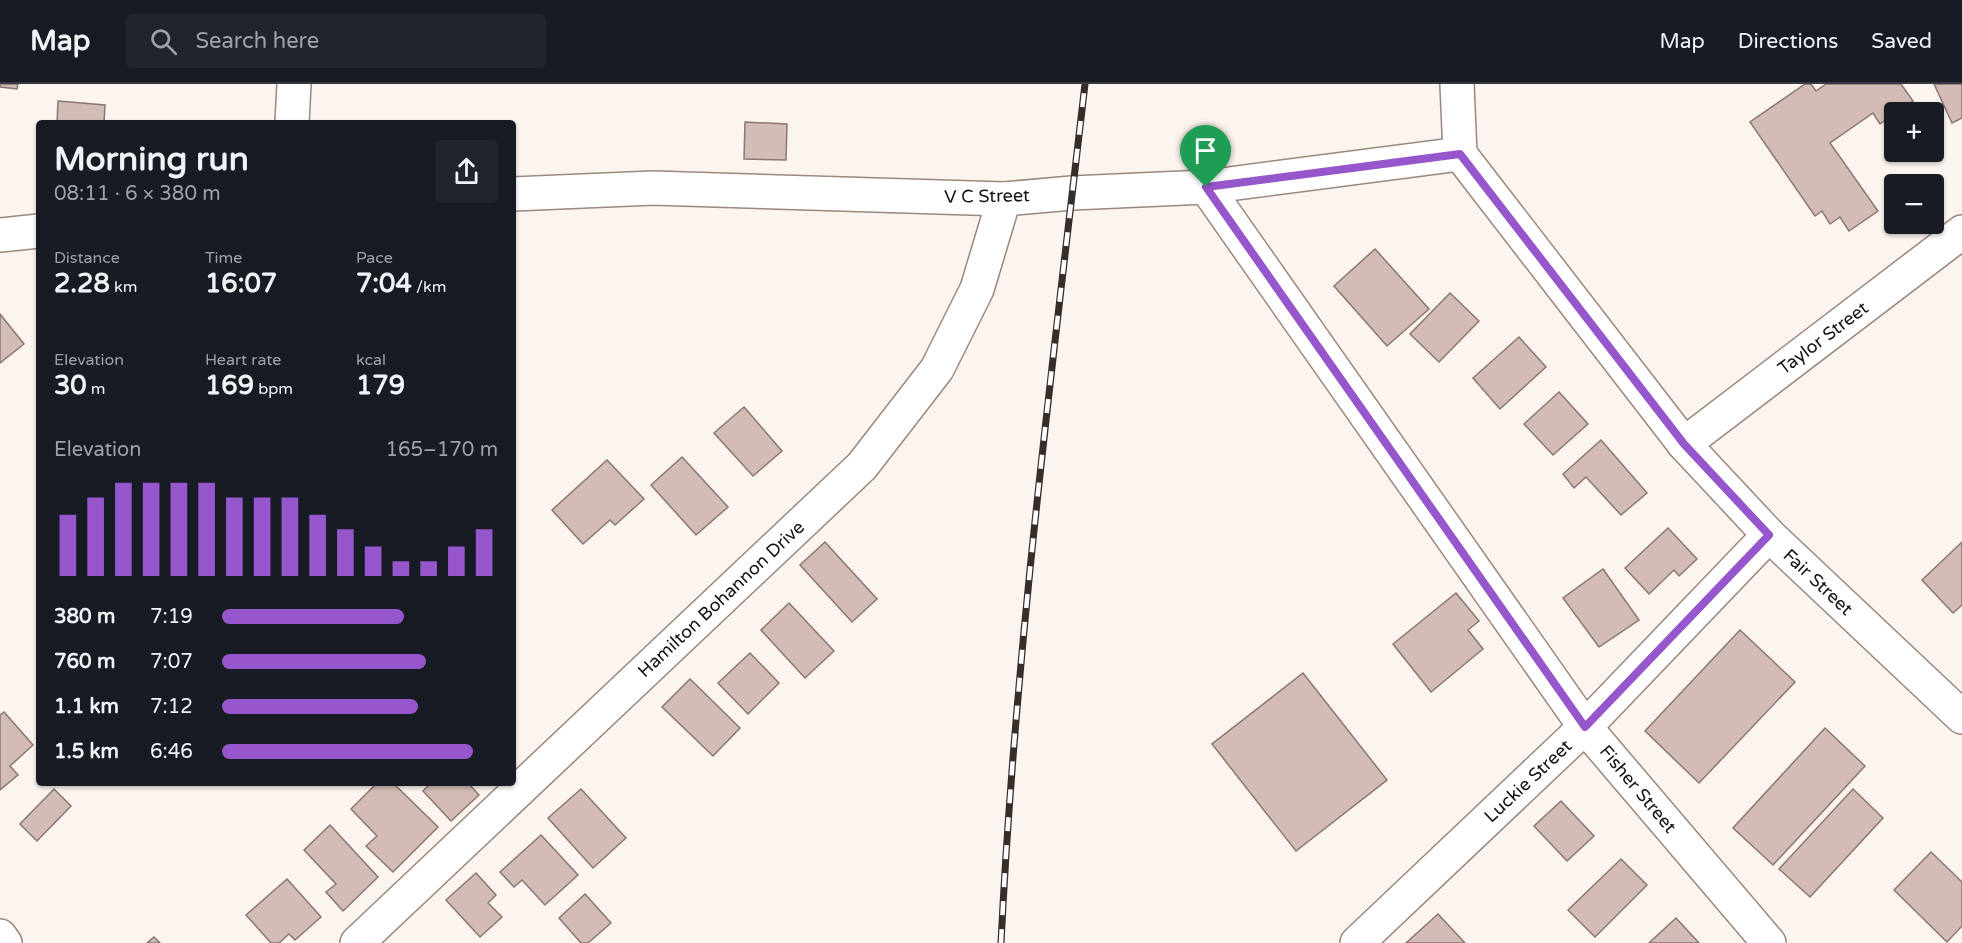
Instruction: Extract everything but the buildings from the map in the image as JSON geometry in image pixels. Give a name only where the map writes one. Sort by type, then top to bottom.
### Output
[{"type":"street","points":[[292,120],[294,84]]},
{"type":"street","points":[[1457,84],[1460,154]]},
{"type":"street","name":"V C Street","points":[[516,194],[653,188],[1004,199],[1072,193],[1206,187],[1460,154]]},
{"type":"street","name":"Fair Street","points":[[1460,154],[1684,444],[1769,535],[1962,717]]},
{"type":"street","name":"Fisher Street","points":[[1206,187],[1585,727],[1769,943]]},
{"type":"street","name":"Hamilton Bohannon Drive","points":[[357,943],[862,466],[937,369],[977,289],[1004,199]]},
{"type":"street","points":[[0,235],[36,231]]},
{"type":"street","name":"Taylor Street","points":[[1684,444],[1962,232]]},
{"type":"street","name":"Luckie Street","points":[[1357,943],[1585,727],[1769,535]]},
{"type":"street","points":[[0,936],[5,943]]},
{"type":"railway","points":[[1001,943],[1007,835],[1025,620],[1085,84]]},
{"type":"route","points":[[1460,154],[1684,444],[1769,535],[1585,727],[1206,187],[1460,154]]}]
